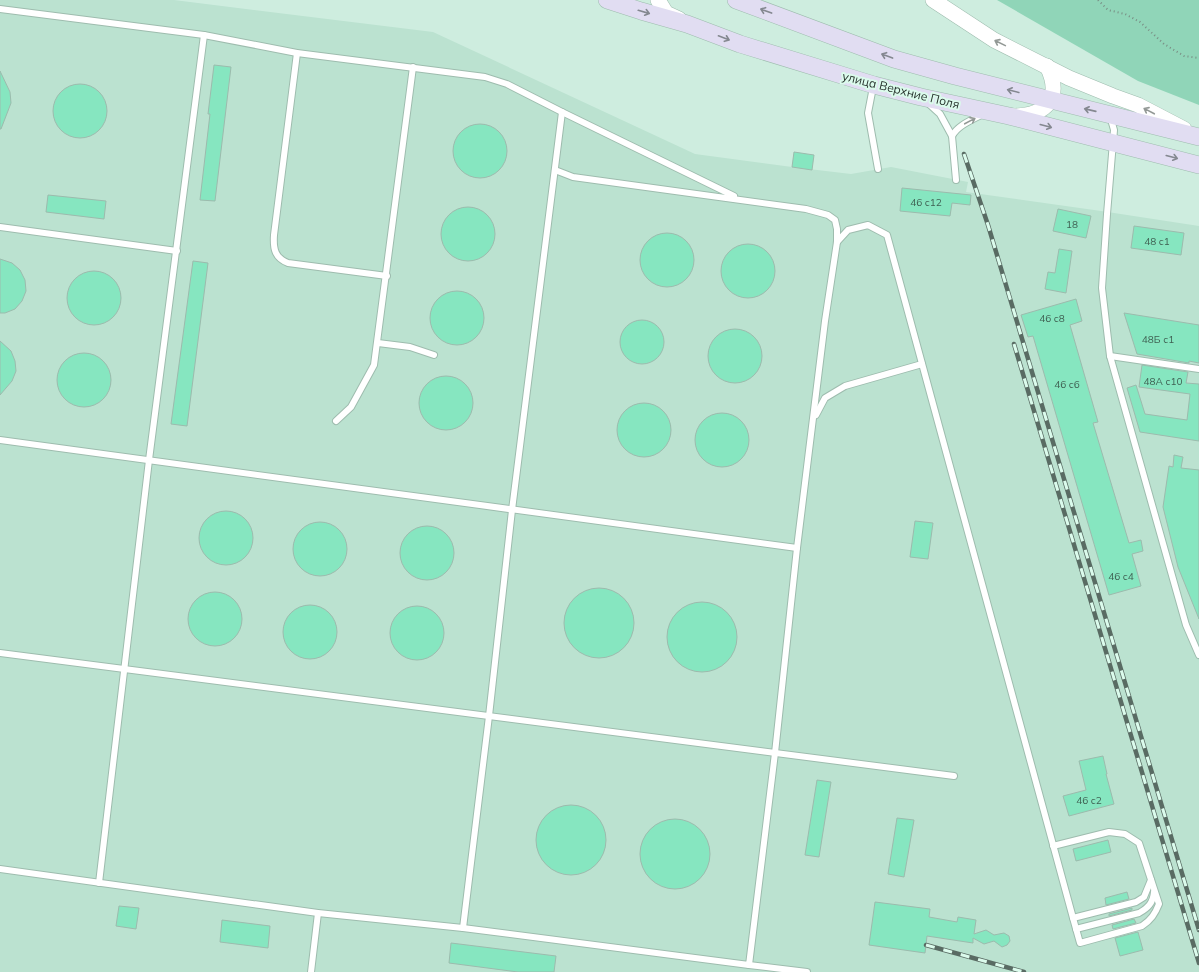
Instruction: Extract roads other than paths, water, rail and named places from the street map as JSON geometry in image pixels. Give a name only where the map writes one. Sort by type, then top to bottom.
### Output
[{"type":"main road","name":"улица Верхние Поля","points":[[607,0],[687,24],[740,44],[810,67],[874,85],[921,97],[992,112],[1113,144],[1137,148],[1199,164]]},
{"type":"main road","points":[[736,0],[894,59],[955,76],[1197,136]]},
{"type":"street","points":[[658,0],[666,13],[687,24]]},
{"type":"street","points":[[933,0],[994,40],[1048,66],[1069,78],[1138,105],[1197,136]]},
{"type":"street","points":[[1008,116],[1022,116],[1037,112],[1046,107],[1050,100],[1053,85],[1048,66]]},
{"type":"lane","points":[[0,9],[204,35],[297,53],[485,76],[507,84],[740,199]]},
{"type":"lane","points":[[99,883],[149,460],[204,35]]},
{"type":"lane","points":[[297,53],[274,228],[273,243],[275,251],[280,260],[288,263],[387,276]]},
{"type":"lane","points":[[336,421],[351,407],[374,365],[387,276],[413,67]]},
{"type":"lane","points":[[874,85],[868,113],[878,169]]},
{"type":"lane","points":[[921,97],[940,114],[952,136],[956,180]]},
{"type":"lane","points":[[463,928],[512,510],[562,112]]},
{"type":"lane","points":[[952,136],[953,133],[966,122],[986,113],[992,112]]},
{"type":"lane","points":[[1110,115],[1114,130],[1107,206],[1102,288],[1110,356],[1186,625],[1199,655]]},
{"type":"lane","points":[[555,170],[573,177],[806,209],[828,215],[835,220],[837,242],[825,320],[797,548],[775,753],[749,965]]},
{"type":"lane","points":[[837,242],[848,230],[868,225],[887,235],[1053,846],[1080,943],[1142,926],[1155,914],[1159,904],[1139,842],[1125,834],[1109,832],[1053,846]]},
{"type":"lane","points":[[0,227],[177,251]]},
{"type":"lane","points":[[378,343],[410,347],[434,355]]},
{"type":"lane","points":[[1110,356],[1199,369]]},
{"type":"lane","points":[[814,418],[824,398],[845,386],[922,364]]},
{"type":"lane","points":[[0,440],[797,548]]},
{"type":"lane","points":[[0,653],[954,776]]},
{"type":"lane","points":[[0,869],[318,913],[463,928],[807,972]]},
{"type":"lane","points":[[1073,918],[1136,902],[1144,897],[1151,880]]},
{"type":"lane","points":[[1076,929],[1139,913],[1148,908],[1155,891]]},
{"type":"lane","points":[[311,972],[318,913]]},
{"type":"railway","points":[[964,154],[988,225],[1199,930]]},
{"type":"railway","points":[[1014,344],[1199,963]]},
{"type":"railway","points":[[926,945],[1024,972]]}]
